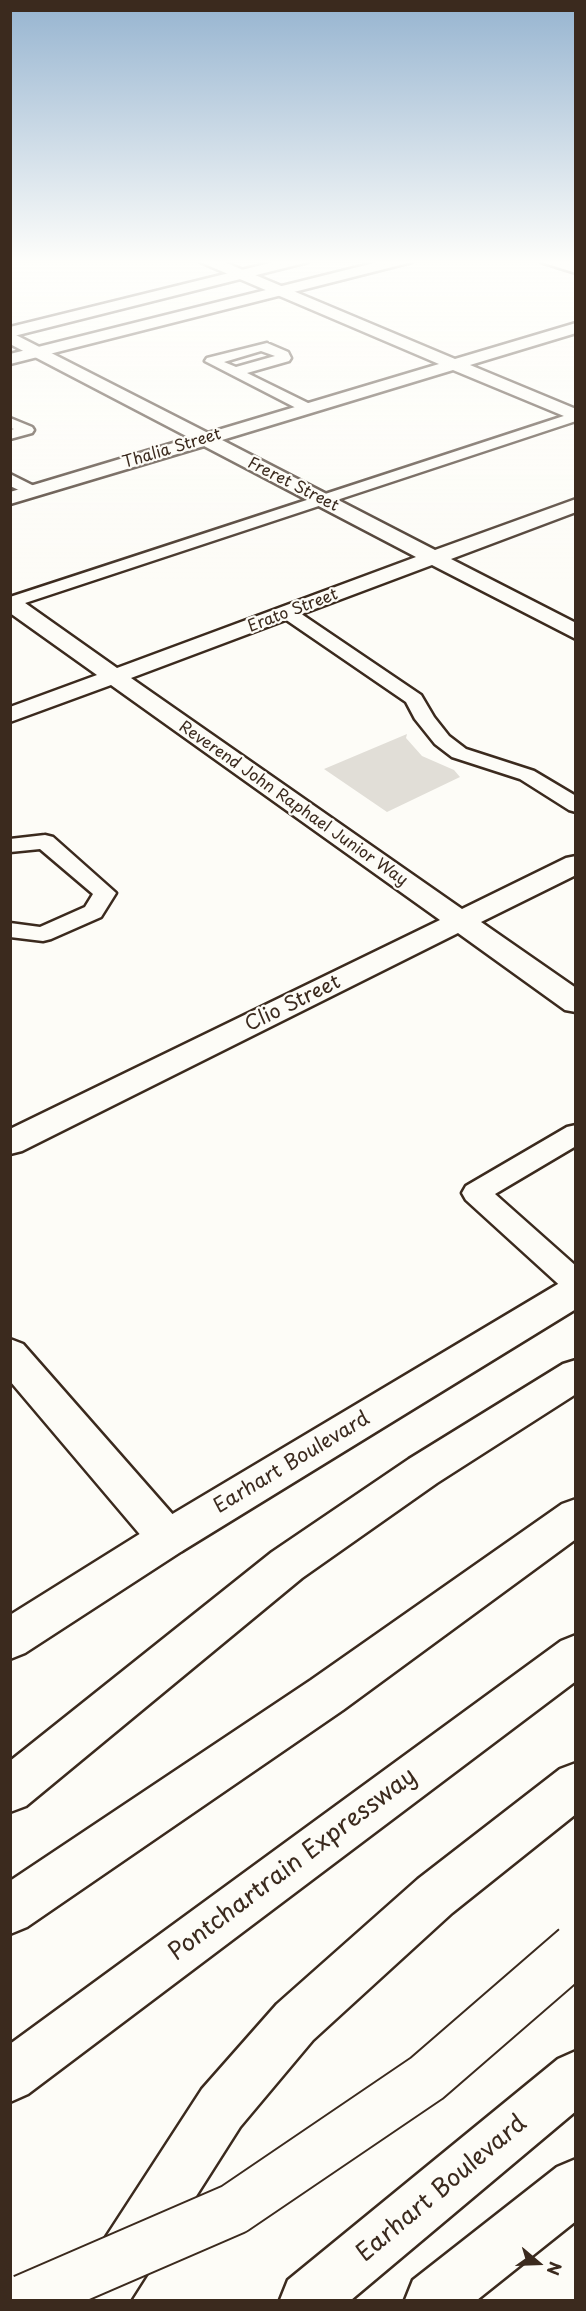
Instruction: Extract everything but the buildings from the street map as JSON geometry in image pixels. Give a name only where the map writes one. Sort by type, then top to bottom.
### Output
[{"type":"main road","name":"Freret Street","points":[[67,367],[576,632]]},
{"type":"main road","name":"Thalia Street","points":[[10,498],[444,367]]},
{"type":"main road","points":[[461,367],[575,416]]},
{"type":"main road","name":"Erato Street","points":[[10,716],[576,505]]},
{"type":"main road","name":"Reverend John Raphael Junior Way","points":[[10,603],[576,1003]]},
{"type":"main road","name":"Clio Street","points":[[10,1143],[576,864]]},
{"type":"main road","name":"Earhart Boulevard","points":[[10,1639],[168,1538],[576,1291]]},
{"type":"main road","points":[[10,1354],[168,1538]]},
{"type":"main road","points":[[10,1790],[287,1565],[423,1471],[576,1375]]},
{"type":"main road","points":[[10,1910],[327,1695],[576,1516]]},
{"type":"main road","name":"Pontchartrain Expressway","points":[[10,2076],[576,1655]]},
{"type":"main road","points":[[98,2301],[220,2108],[295,2022],[435,1896],[576,1785]]},
{"type":"main road","points":[[24,2301],[234,2210],[427,2078],[576,1949]]},
{"type":"main road","name":"Earhart Boulevard","points":[[308,2301],[576,2077]]},
{"type":"main road","points":[[433,2301],[576,2186]]},
{"type":"lane","points":[[235,372],[307,408]]},
{"type":"lane","points":[[10,603],[575,416]]},
{"type":"lane","points":[[10,422],[27,430],[10,435]]},
{"type":"lane","points":[[10,479],[32,491]]},
{"type":"lane","points":[[288,613],[414,699],[425,719],[442,740],[459,753],[527,775],[576,806]]},
{"type":"lane","points":[[10,846],[45,842],[105,893],[93,912],[43,934],[10,930]]},
{"type":"lane","points":[[576,1134],[476,1193],[576,1282]]},
{"type":"shaded area","points":[[407,734],[406,738],[422,756],[454,770],[460,777],[387,812],[324,769]]}]
